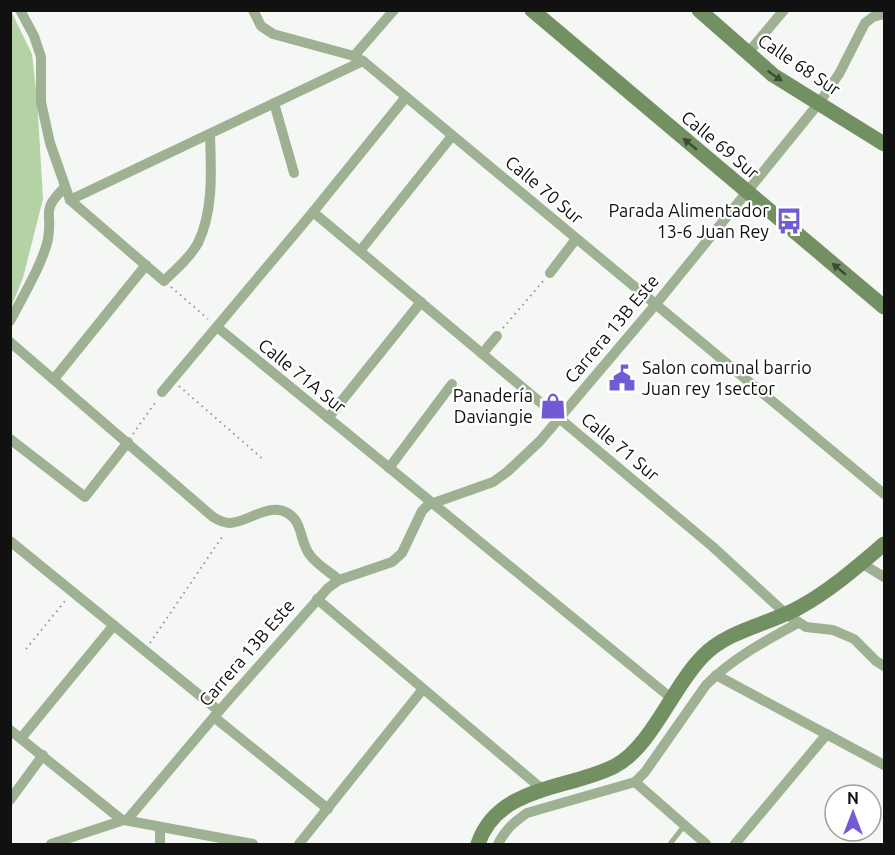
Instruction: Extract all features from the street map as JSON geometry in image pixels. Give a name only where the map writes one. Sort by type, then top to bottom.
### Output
[{"type":"street","points":[[20,10],[34,36],[41,57],[41,102],[50,142],[70,200],[164,281],[198,244],[206,220],[212,177],[210,134]]},
{"type":"street","name":"Calle 70 Sur","points":[[253,10],[261,26],[273,34],[358,58],[885,494]]},
{"type":"street","points":[[70,200],[274,103],[358,58],[394,10]]},
{"type":"street","name":"Calle 69 Sur","points":[[532,10],[885,307]]},
{"type":"street","name":"Calle 68 Sur","points":[[699,10],[773,75],[885,144]]},
{"type":"street","points":[[747,54],[784,10]]},
{"type":"street","name":"Carrera 13B Este","points":[[124,820],[317,599],[339,580],[392,562],[405,547],[422,511],[432,503],[466,493],[500,477],[540,441],[656,304],[819,103],[838,74],[865,23],[873,17],[885,14]]},
{"type":"street","points":[[162,392],[406,97]]},
{"type":"street","points":[[274,103],[294,173]]},
{"type":"street","points":[[360,251],[452,136]]},
{"type":"street","points":[[10,321],[40,260],[48,238],[48,208],[64,188]]},
{"type":"street","name":"Calle 71 Sur","points":[[313,212],[713,547],[792,619]]},
{"type":"street","points":[[550,273],[576,239]]},
{"type":"street","points":[[54,379],[146,265]]},
{"type":"street","points":[[328,418],[421,302]]},
{"type":"street","name":"Calle 71A Sur","points":[[217,327],[671,698]]},
{"type":"street","points":[[482,354],[497,336]]},
{"type":"street","points":[[10,342],[213,517],[222,522],[231,523],[265,511],[287,512],[295,519],[309,555],[339,580]]},
{"type":"street","points":[[389,468],[452,384]]},
{"type":"street","points":[[10,439],[85,497],[128,442]]},
{"type":"street","points":[[10,541],[145,651],[328,809]]},
{"type":"street","points":[[498,844],[504,832],[527,813],[635,782],[645,772],[706,685],[716,675],[792,619],[885,544]]},
{"type":"street","points":[[861,563],[885,577]]},
{"type":"street","points":[[317,599],[542,789]]},
{"type":"street","points":[[478,844],[488,825],[514,801],[542,789],[616,765],[639,746],[698,662],[712,647],[727,639],[792,619],[844,633],[885,666]]},
{"type":"street","points":[[21,737],[114,625]]},
{"type":"street","points":[[716,675],[885,765]]},
{"type":"street","points":[[299,844],[423,689]]},
{"type":"street","points":[[10,730],[124,820],[252,844]]},
{"type":"street","points":[[735,844],[827,734]]},
{"type":"street","points":[[10,800],[43,755]]},
{"type":"street","points":[[635,782],[706,844]]},
{"type":"street","points":[[51,844],[124,820]]},
{"type":"street","points":[[160,826],[160,844]]},
{"type":"street","points":[[95,831],[95,844]]},
{"type":"lane","points":[[670,844],[684,826]]},
{"type":"path","points":[[497,336],[550,273]]},
{"type":"path","points":[[164,281],[217,327]]},
{"type":"path","points":[[172,380],[264,460]]},
{"type":"path","points":[[128,442],[162,392]]},
{"type":"path","points":[[145,651],[231,523]]},
{"type":"path","points":[[26,649],[72,591]]},
{"type":"green space","points":[[11,11],[32,54],[43,199],[23,278],[11,307]]},
{"type":"place","name":"Parada Alimentador 13-6 Juan Rey","points":[[789,221]]},
{"type":"place","name":"Salon comunal barrio Juan rey 1sector","points":[[622,378]]},
{"type":"place","name":"Panadería Daviangie","points":[[553,406]]}]
